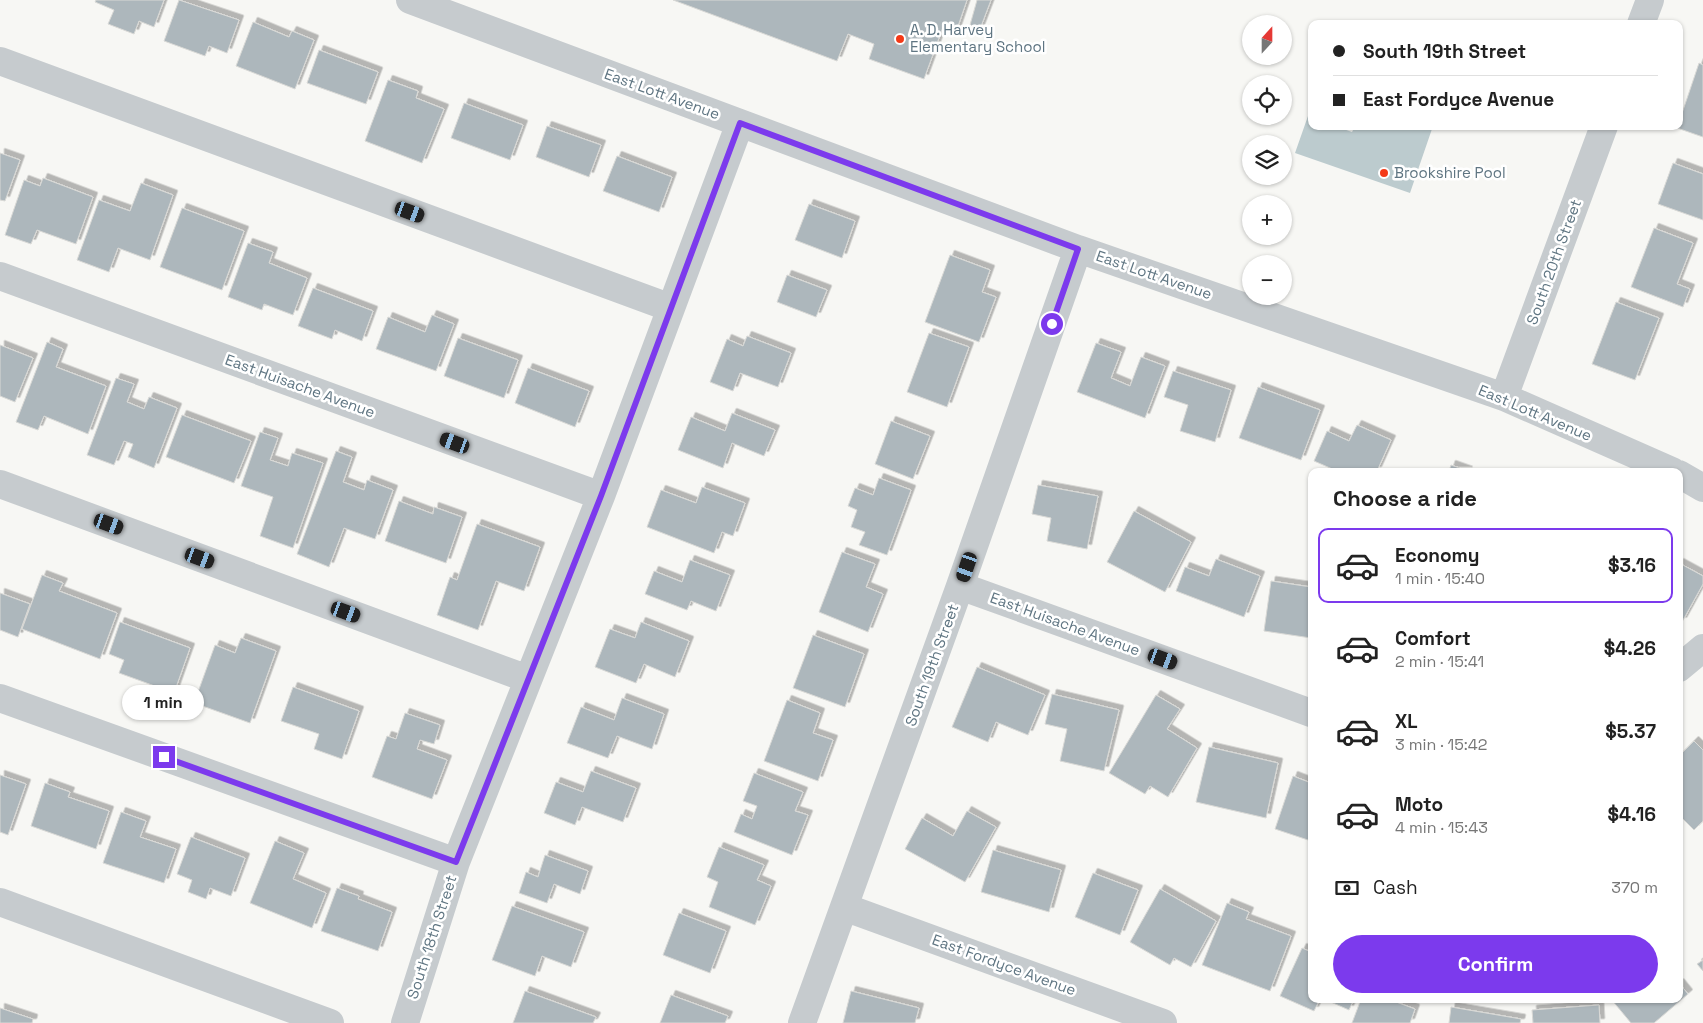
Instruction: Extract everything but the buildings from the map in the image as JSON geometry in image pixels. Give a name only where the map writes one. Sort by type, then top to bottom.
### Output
[{"type":"street","name":"East Lott Avenue","points":[[410,0],[1078,249],[1504,397],[1665,468]]},
{"type":"street","points":[[1642,20],[1650,0]]},
{"type":"street","points":[[0,61],[671,308]]},
{"type":"street","name":"South 18th Street","points":[[404,1023],[456,862],[601,496],[740,123]]},
{"type":"street","name":"South 20th Street","points":[[1504,397],[1603,130]]},
{"type":"street","name":"South 19th Street","points":[[802,1023],[960,586],[1078,249]]},
{"type":"street","name":"East Huisache Avenue","points":[[0,276],[601,496]]},
{"type":"street","points":[[1683,476],[1703,488]]},
{"type":"street","points":[[0,484],[528,679]]},
{"type":"street","name":"East Huisache Avenue","points":[[960,586],[1308,712]]},
{"type":"street","points":[[1683,665],[1703,648]]},
{"type":"street","points":[[0,698],[456,862]]},
{"type":"street","points":[[0,902],[330,1023]]},
{"type":"street","name":"East Fordyce Avenue","points":[[844,907],[1163,1023]]},
{"type":"shaded area","name":"Brookshire Pool","points":[[1308,116],[1308,130],[1346,130],[1352,132],[1353,130],[1432,130],[1410,193],[1295,153]]},
{"type":"place","name":"A. D. Harvey Elementary School","points":[[900,39]]},
{"type":"place","name":"Brookshire Pool","points":[[1384,173]]},
{"type":"route","points":[[164,757],[456,862],[601,496],[740,123],[1078,249],[1052,324]]}]
